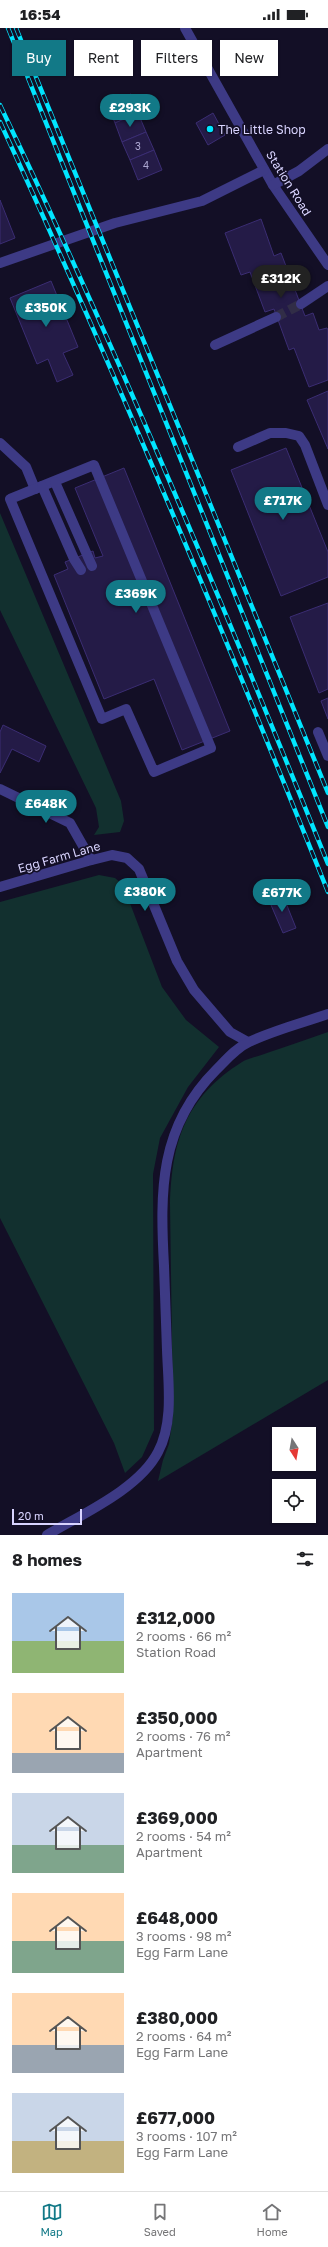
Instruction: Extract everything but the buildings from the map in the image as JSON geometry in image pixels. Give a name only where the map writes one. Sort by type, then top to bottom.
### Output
[{"type":"street","name":"Station Road","points":[[185,28],[273,185],[328,266]]},
{"type":"street","points":[[273,185],[299,171],[328,149]]},
{"type":"street","points":[[0,263],[115,223],[202,201],[264,170]]},
{"type":"street","points":[[300,304],[328,286]]},
{"type":"street","points":[[215,345],[276,317]]},
{"type":"street","points":[[238,447],[270,433],[286,433],[299,436],[305,445],[328,505]]},
{"type":"street","points":[[0,443],[26,467],[39,488],[74,559],[81,570]]},
{"type":"street","points":[[94,466],[211,748],[154,772],[126,709],[102,719],[10,499],[55,482],[94,466]]},
{"type":"street","points":[[55,482],[92,566]]},
{"type":"street","points":[[318,732],[328,756]]},
{"type":"street","points":[[0,788],[70,823],[91,860]]},
{"type":"street","name":"Egg Farm Lane","points":[[0,888],[112,855],[127,858],[139,869],[177,961],[194,990],[230,1032],[248,1042]]},
{"type":"street","points":[[46,1535],[139,1477],[158,1452],[167,1424],[169,1393],[162,1231],[163,1182],[169,1152],[179,1121],[200,1086],[231,1055],[248,1042],[328,1014]]},
{"type":"green space","points":[[0,513],[121,801],[124,821],[120,832],[94,835],[99,827],[96,808],[0,610]]},
{"type":"green space","points":[[99,875],[115,878],[123,885],[162,987],[186,1020],[219,1047],[188,1087],[160,1138],[153,1174],[154,1430],[142,1457],[125,1473],[114,1443],[0,1218],[0,902]]},
{"type":"green space","points":[[328,1032],[328,1380],[158,1481],[169,1444],[173,1416],[170,1204],[174,1160],[185,1123],[195,1106],[207,1091],[223,1076],[242,1062]]},
{"type":"tunnel","points":[[276,317],[301,304]]},
{"type":"railway","points":[[8,28],[328,827]]},
{"type":"railway","points":[[16,28],[328,793]]},
{"type":"railway","points":[[0,105],[129,387],[210,577],[328,864]]},
{"type":"railway","points":[[0,122],[86,313],[169,505],[328,892]]},
{"type":"place","name":"The Little Shop","points":[[210,129]]}]
